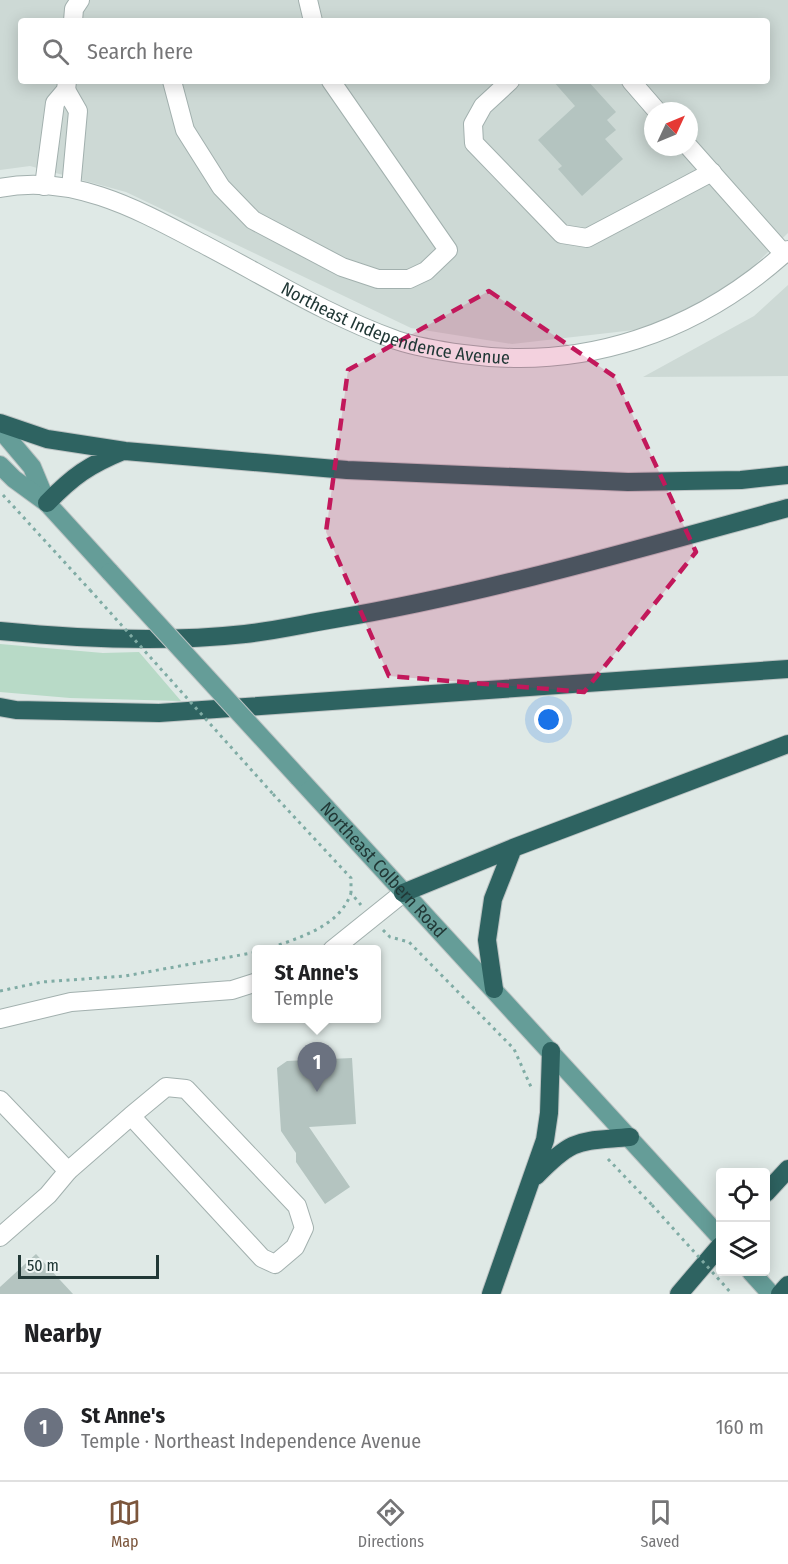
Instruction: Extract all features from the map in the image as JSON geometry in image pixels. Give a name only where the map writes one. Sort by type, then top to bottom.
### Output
[{"type":"highway","points":[[0,423],[47,439],[125,451],[347,470],[628,482],[741,480],[788,475]]},
{"type":"highway","points":[[47,503],[71,478],[90,465],[125,451]]},
{"type":"highway","points":[[0,631],[97,639],[162,639],[245,634],[387,610],[480,589],[788,508]]},
{"type":"highway","points":[[0,707],[16,710],[159,714],[788,669]]},
{"type":"highway","points":[[403,893],[513,848],[788,744]]},
{"type":"highway","points":[[494,989],[487,940],[493,899],[513,848]]},
{"type":"highway","points":[[491,1294],[545,1140],[549,1113],[551,1051]]},
{"type":"highway","points":[[531,1181],[561,1150],[577,1142],[630,1137]]},
{"type":"highway","points":[[770,1188],[788,1169]]},
{"type":"highway","points":[[679,1294],[716,1250]]},
{"type":"highway","points":[[780,1294],[788,1285]]},
{"type":"main road","name":"Northeast Colbern Road","points":[[0,429],[32,467],[47,503]]},
{"type":"main road","name":"Northeast Colbern Road","points":[[0,465],[14,480],[47,503],[716,1233]]},
{"type":"main road","points":[[755,1276],[771,1294]]},
{"type":"street","points":[[72,18],[74,9],[80,0]]},
{"type":"street","points":[[308,0],[312,18]]},
{"type":"street","points":[[173,84],[185,130],[220,187],[253,220],[342,267],[378,279],[409,279],[426,271],[448,250],[333,84]]},
{"type":"street","points":[[507,84],[483,106],[472,124],[474,143],[562,234],[586,238],[712,172]]},
{"type":"street","points":[[634,84],[649,102]]},
{"type":"street","points":[[44,186],[55,103],[66,85]]},
{"type":"street","points":[[66,85],[78,111],[71,188]]},
{"type":"street","points":[[697,156],[786,252]]},
{"type":"street","name":"Northeast Independence Avenue","points":[[0,188],[44,186],[71,188],[107,197],[153,218],[351,322],[399,341],[450,352],[500,359],[554,358],[606,349],[652,335],[697,316],[738,291],[786,252]]},
{"type":"street","points":[[338,945],[403,893]]},
{"type":"street","points":[[0,1019],[71,1002],[232,990],[252,984]]},
{"type":"street","points":[[0,1237],[48,1195],[68,1171],[131,1116],[166,1087],[186,1089],[297,1206],[304,1228],[295,1247],[275,1264],[262,1258],[131,1116]]},
{"type":"street","points":[[0,1100],[68,1171]]},
{"type":"path","points":[[0,492],[351,878],[351,893],[340,914],[306,935],[279,945]]},
{"type":"path","points":[[351,893],[390,937],[409,942],[514,1049],[538,1104],[549,1113]]},
{"type":"path","points":[[0,991],[42,982],[125,976],[252,953]]},
{"type":"path","points":[[577,1142],[583,1149],[610,1160],[732,1294]]},
{"type":"highlighted area","points":[[489,291],[615,377],[696,552],[584,692],[389,676],[326,532],[348,370]]},
{"type":"shaded area","points":[[0,0],[788,0],[788,233],[741,278],[652,328],[512,344],[411,328],[126,192],[30,166],[0,170]]},
{"type":"shaded area","points":[[788,285],[788,376],[643,377],[754,316]]},
{"type":"green space","points":[[0,644],[103,653],[139,652],[181,701],[70,698],[0,692]]},
{"type":"building","points":[[556,84],[591,84],[616,112],[607,120],[616,130],[605,139],[623,159],[582,196],[558,169],[562,166],[538,140],[575,106]]},
{"type":"building","points":[[352,1058],[356,1124],[309,1127],[350,1187],[325,1204],[296,1162],[296,1153],[281,1131],[277,1068],[287,1061]]},
{"type":"building","points":[[36,1254],[73,1294],[0,1294],[0,1287]]},
{"type":"place","name":"St Anne's","points":[[317,1092]]}]
